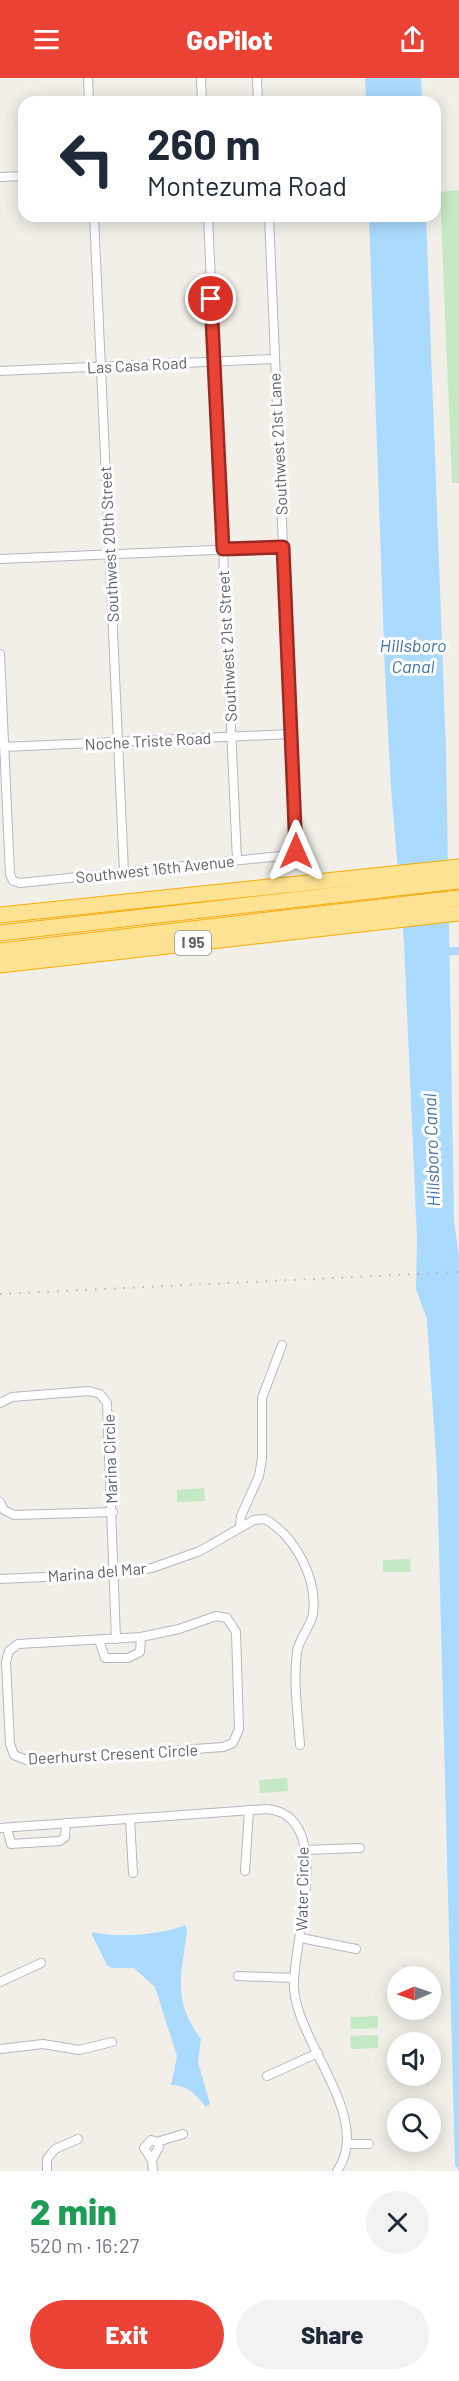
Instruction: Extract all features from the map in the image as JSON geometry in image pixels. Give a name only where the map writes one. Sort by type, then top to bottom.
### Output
[{"type":"highway","points":[[0,933],[384,881],[459,867]]},
{"type":"highway","points":[[0,915],[384,881],[459,881]]},
{"type":"highway","points":[[0,951],[386,913],[459,898]]},
{"type":"highway","name":"I 95","points":[[0,965],[386,913],[459,913]]},
{"type":"street","points":[[88,78],[89,96]]},
{"type":"street","points":[[201,78],[202,96]]},
{"type":"street","points":[[257,78],[258,96]]},
{"type":"street","points":[[0,177],[18,176]]},
{"type":"street","name":"Southwest 20th Street","points":[[94,222],[124,872]]},
{"type":"street","name":"Southwest 21st Street","points":[[207,222],[237,860]]},
{"type":"street","name":"Southwest 21st Lane","points":[[269,222],[296,851]]},
{"type":"street","name":"Las Casa Road","points":[[0,371],[274,358]]},
{"type":"street","points":[[0,559],[283,547]]},
{"type":"street","points":[[0,654],[4,747]]},
{"type":"street","name":"Noche Triste Road","points":[[4,747],[291,734]]},
{"type":"street","name":"Southwest 16th Avenue","points":[[4,747],[10,874],[13,881],[20,883],[290,855],[296,851]]},
{"type":"street","points":[[240,1526],[261,1467],[262,1398],[282,1345]]},
{"type":"street","name":"Marina Circle","points":[[0,1404],[12,1397],[89,1392],[104,1398],[108,1408],[113,1512],[14,1515],[4,1510],[0,1502]]},
{"type":"street","points":[[113,1512],[116,1639]]},
{"type":"street","name":"Marina del Mar","points":[[0,1579],[114,1574],[152,1568],[187,1557],[240,1526],[254,1520],[266,1519],[285,1534],[302,1561],[314,1602],[311,1619],[297,1651],[300,1745]]},
{"type":"street","name":"Deerhurst Cresent Circle","points":[[216,1616],[232,1622],[236,1632],[239,1729],[234,1743],[212,1748],[29,1761],[18,1759],[10,1744],[6,1662],[9,1651],[18,1644],[141,1637],[179,1629],[216,1616]]},
{"type":"street","points":[[99,1640],[105,1658],[120,1659],[136,1657],[140,1652],[141,1637]]},
{"type":"street","points":[[245,1871],[249,1810]]},
{"type":"street","name":"Water Circle","points":[[3,1828],[249,1810],[273,1810],[286,1815],[299,1828],[304,1850],[305,1904],[294,1978],[297,2007],[345,2120],[348,2144]]},
{"type":"street","points":[[130,1819],[133,1873]]},
{"type":"street","points":[[3,1828],[11,1844],[60,1842],[65,1837],[66,1824]]},
{"type":"street","points":[[304,1850],[360,1848]]},
{"type":"street","points":[[301,1938],[356,1949]]},
{"type":"street","points":[[0,1982],[42,1963]]},
{"type":"street","points":[[238,1976],[294,1978]]},
{"type":"street","points":[[0,2049],[43,2044],[79,2050],[112,2042]]},
{"type":"street","points":[[267,2076],[318,2054]]},
{"type":"street","points":[[153,2171],[152,2160],[144,2146],[151,2140],[157,2142],[183,2134]]},
{"type":"street","points":[[47,2171],[46,2159],[55,2149],[78,2139]]},
{"type":"street","points":[[152,2160],[159,2149],[157,2142]]},
{"type":"street","points":[[337,2171],[348,2144],[369,2144]]},
{"type":"green space","points":[[459,190],[459,483],[452,483],[441,192]]},
{"type":"green space","points":[[204,1488],[205,1501],[177,1502],[177,1490]]},
{"type":"green space","points":[[410,1559],[411,1572],[383,1572],[383,1560]]},
{"type":"green space","points":[[287,1778],[288,1791],[260,1793],[259,1780]]},
{"type":"green space","points":[[378,2016],[378,2028],[351,2029],[350,2017]]},
{"type":"green space","points":[[378,2035],[378,2048],[351,2049],[350,2036]]},
{"type":"water","points":[[365,78],[421,78],[422,96],[366,96]]},
{"type":"water","name":"Hillsboro Canal","points":[[369,222],[426,222],[446,751],[454,1221],[459,1257],[459,2171],[455,2165],[437,1473],[427,1319],[416,1289],[417,1238],[404,944],[391,787]]},
{"type":"water","points":[[185,1925],[187,1930],[181,1974],[182,1999],[185,2012],[201,2039],[198,2062],[210,2104],[206,2107],[187,2089],[171,2085],[177,2056],[155,1987],[134,1968],[112,1968],[107,1965],[92,1935],[92,1932],[114,1935],[152,1933]]},
{"type":"waterway","points":[[438,952],[459,951]]},
{"type":"railway","points":[[0,1294],[459,1272]]},
{"type":"route","points":[[211,299],[223,549],[283,547],[298,844],[296,851]]}]
